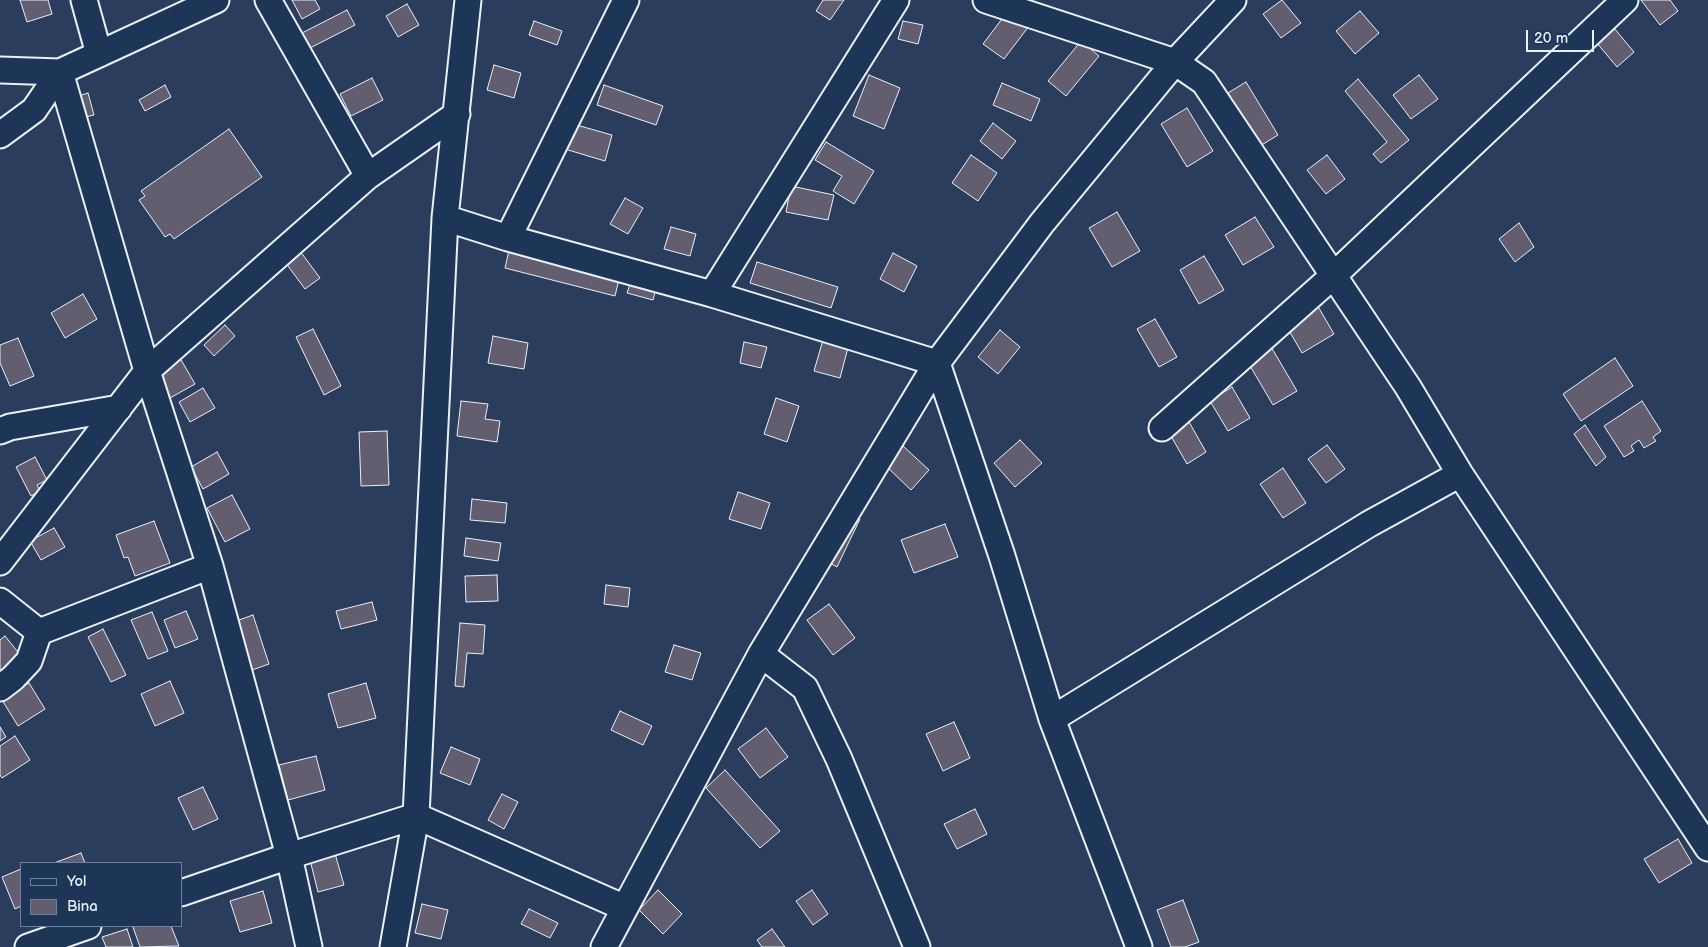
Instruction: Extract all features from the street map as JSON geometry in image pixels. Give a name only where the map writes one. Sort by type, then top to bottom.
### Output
[{"type":"street","points":[[84,0],[99,54]]},
{"type":"street","points":[[0,70],[60,72],[216,0]]},
{"type":"street","points":[[268,0],[368,176]]},
{"type":"street","points":[[392,947],[416,816],[446,218],[468,0]]},
{"type":"street","points":[[508,238],[626,0]]},
{"type":"street","points":[[712,294],[896,0]]},
{"type":"street","points":[[986,0],[1175,62],[1204,82],[1408,387],[1460,474],[1708,848]]},
{"type":"street","points":[[604,947],[761,654],[937,364],[1042,223],[1175,62],[1233,0]]},
{"type":"street","points":[[1162,428],[1333,276],[1625,0]]},
{"type":"street","points":[[0,135],[34,110],[60,72]]},
{"type":"street","points":[[60,72],[147,371],[210,566],[288,856],[309,947]]},
{"type":"street","points":[[0,562],[147,371],[368,176],[457,114]]},
{"type":"street","points":[[446,218],[508,238],[712,294],[937,364]]},
{"type":"street","points":[[937,364],[1002,556],[1052,719],[1139,947]]},
{"type":"street","points":[[0,431],[10,427],[118,408]]},
{"type":"street","points":[[1052,719],[1369,524],[1460,474]]},
{"type":"street","points":[[0,688],[13,678],[28,661],[39,632],[210,566]]},
{"type":"street","points":[[0,601],[39,632]]},
{"type":"street","points":[[761,654],[804,688],[839,758],[917,947]]},
{"type":"street","points":[[182,893],[288,856],[416,816],[625,908]]},
{"type":"street","points":[[28,947],[85,927]]},
{"type":"building","points":[[20,0],[48,0],[52,14],[27,22]]},
{"type":"building","points":[[292,0],[315,0],[320,9],[302,19]]},
{"type":"building","points":[[823,0],[844,0],[830,20],[816,11]]},
{"type":"building","points":[[1282,0],[1301,23],[1281,38],[1263,14]]},
{"type":"building","points":[[1641,0],[1670,0],[1678,11],[1660,25]]},
{"type":"building","points":[[407,4],[419,25],[398,37],[386,16]]},
{"type":"building","points":[[347,10],[355,25],[310,48],[302,33]]},
{"type":"building","points":[[1008,11],[1029,26],[1004,59],[983,44]]},
{"type":"building","points":[[1360,11],[1379,33],[1355,54],[1336,31]]},
{"type":"building","points":[[534,21],[562,31],[557,45],[529,35]]},
{"type":"building","points":[[903,21],[923,25],[918,44],[898,39]]},
{"type":"building","points":[[1614,28],[1634,52],[1617,67],[1596,42]]},
{"type":"building","points":[[1081,41],[1099,56],[1066,96],[1048,81]]},
{"type":"building","points":[[494,65],[521,73],[514,98],[487,90]]},
{"type":"building","points":[[869,75],[900,88],[884,129],[853,116]]},
{"type":"building","points":[[1419,75],[1438,99],[1411,119],[1393,95]]},
{"type":"building","points":[[372,78],[383,100],[351,116],[340,94]]},
{"type":"building","points":[[1358,79],[1409,140],[1381,163],[1373,154],[1387,142],[1345,91]]},
{"type":"building","points":[[1246,82],[1278,135],[1260,146],[1228,93]]},
{"type":"building","points":[[1002,83],[1040,99],[1031,121],[993,105]]},
{"type":"building","points":[[165,85],[171,97],[145,111],[139,100]]},
{"type":"building","points":[[604,85],[663,106],[656,125],[597,105]]},
{"type":"building","points":[[88,93],[94,115],[81,118],[75,97]]},
{"type":"building","points":[[1187,108],[1213,151],[1187,167],[1161,124]]},
{"type":"building","points":[[566,122],[612,135],[605,161],[558,147]]},
{"type":"building","points":[[993,123],[1016,141],[1002,159],[980,141]]},
{"type":"building","points":[[229,129],[262,177],[174,239],[170,234],[165,237],[139,200],[145,196],[141,191]]},
{"type":"building","points":[[826,142],[874,171],[854,204],[833,191],[842,176],[815,160]]},
{"type":"building","points":[[971,155],[997,173],[978,201],[952,183]]},
{"type":"building","points":[[1327,155],[1345,179],[1326,194],[1307,170]]},
{"type":"building","points":[[791,186],[834,195],[828,220],[786,212]]},
{"type":"building","points":[[625,198],[643,208],[628,234],[610,224]]},
{"type":"building","points":[[1117,212],[1140,251],[1112,267],[1089,228]]},
{"type":"building","points":[[1255,217],[1274,247],[1243,265],[1225,235]]},
{"type":"building","points":[[1519,223],[1534,247],[1515,262],[1499,239]]},
{"type":"building","points":[[671,227],[696,234],[690,256],[664,249]]},
{"type":"building","points":[[510,246],[620,275],[615,296],[505,268]]},
{"type":"building","points":[[300,251],[320,278],[305,289],[285,262]]},
{"type":"building","points":[[893,253],[917,266],[904,292],[880,279]]},
{"type":"building","points":[[1204,256],[1224,290],[1199,304],[1180,270]]},
{"type":"building","points":[[757,262],[838,287],[831,308],[750,283]]},
{"type":"building","points":[[632,278],[657,285],[653,300],[627,293]]},
{"type":"building","points":[[83,294],[97,319],[65,338],[51,313]]},
{"type":"building","points":[[1316,303],[1334,334],[1302,353],[1284,322]]},
{"type":"building","points":[[1155,319],[1177,357],[1159,367],[1137,329]]},
{"type":"building","points":[[225,325],[235,336],[214,356],[204,345]]},
{"type":"building","points":[[313,329],[341,386],[324,395],[296,337]]},
{"type":"building","points":[[1000,330],[1020,347],[998,374],[978,357]]},
{"type":"building","points":[[825,333],[850,340],[840,378],[814,371]]},
{"type":"building","points":[[493,336],[528,343],[524,369],[488,363]]},
{"type":"building","points":[[18,338],[34,376],[10,386],[0,363],[0,345]]},
{"type":"building","points":[[744,342],[767,347],[761,368],[740,363]]},
{"type":"building","points":[[1270,345],[1297,391],[1273,405],[1246,359]]},
{"type":"building","points":[[180,358],[195,384],[170,398],[156,371]]},
{"type":"building","points":[[1615,358],[1633,386],[1581,421],[1563,394]]},
{"type":"building","points":[[1232,387],[1250,418],[1228,431],[1210,401]]},
{"type":"building","points":[[203,388],[215,408],[190,422],[179,402]]},
{"type":"building","points":[[776,398],[799,406],[787,442],[764,434]]},
{"type":"building","points":[[461,401],[488,404],[485,419],[500,421],[497,442],[457,436]]},
{"type":"building","points":[[1642,401],[1661,431],[1653,437],[1656,441],[1644,448],[1639,440],[1631,446],[1634,451],[1624,457],[1604,426]]},
{"type":"building","points":[[1188,420],[1206,452],[1187,464],[1168,431]]},
{"type":"building","points":[[1585,425],[1606,457],[1596,466],[1574,434]]},
{"type":"building","points":[[387,431],[389,485],[361,486],[359,432]]},
{"type":"building","points":[[1020,440],[1042,463],[1015,487],[994,463]]},
{"type":"building","points":[[1327,445],[1345,469],[1326,483],[1308,459]]},
{"type":"building","points":[[903,446],[929,470],[911,490],[885,465]]},
{"type":"building","points":[[217,452],[229,474],[203,489],[191,467]]},
{"type":"building","points":[[35,457],[47,480],[37,485],[40,491],[31,496],[16,467]]},
{"type":"building","points":[[1283,468],[1306,503],[1283,518],[1260,484]]},
{"type":"building","points":[[738,492],[770,503],[761,529],[729,519]]},
{"type":"building","points":[[232,495],[250,529],[225,542],[207,508]]},
{"type":"building","points":[[472,499],[507,503],[505,523],[470,520]]},
{"type":"building","points":[[849,513],[860,519],[837,567],[826,561]]},
{"type":"building","points":[[154,521],[170,563],[135,576],[128,557],[124,558],[116,535]]},
{"type":"building","points":[[945,524],[958,557],[914,573],[901,540]]},
{"type":"building","points":[[54,528],[65,547],[41,560],[30,541]]},
{"type":"building","points":[[466,538],[501,543],[498,561],[464,556]]},
{"type":"building","points":[[497,575],[498,601],[466,602],[465,576]]},
{"type":"building","points":[[606,585],[630,588],[628,607],[604,604]]},
{"type":"building","points":[[372,602],[377,620],[341,629],[336,611]]},
{"type":"building","points":[[829,604],[855,638],[833,655],[807,620]]},
{"type":"building","points":[[186,611],[198,639],[175,648],[164,620]]},
{"type":"building","points":[[152,612],[168,651],[148,659],[131,620]]},
{"type":"building","points":[[253,615],[269,664],[252,670],[236,621]]},
{"type":"building","points":[[460,623],[485,625],[483,654],[467,653],[464,687],[455,686]]},
{"type":"building","points":[[103,629],[126,675],[111,682],[88,637]]},
{"type":"building","points":[[5,636],[21,656],[0,674],[0,640]]},
{"type":"building","points":[[674,645],[701,653],[692,680],[665,672]]},
{"type":"building","points":[[170,681],[184,713],[155,726],[141,694]]},
{"type":"building","points":[[29,683],[45,709],[18,726],[2,700]]},
{"type":"building","points":[[366,683],[376,718],[338,728],[328,694]]},
{"type":"building","points":[[620,711],[652,726],[643,745],[611,730]]},
{"type":"building","points":[[954,722],[970,758],[943,771],[926,734]]},
{"type":"building","points":[[0,727],[6,737],[0,741]]},
{"type":"building","points":[[766,728],[788,757],[760,778],[738,749]]},
{"type":"building","points":[[15,736],[30,760],[2,778],[0,775],[0,746]]},
{"type":"building","points":[[451,747],[480,759],[470,785],[440,773]]},
{"type":"building","points":[[316,756],[325,790],[288,800],[279,765]]},
{"type":"building","points":[[725,770],[780,831],[760,848],[706,788]]},
{"type":"building","points":[[203,787],[218,819],[193,830],[178,798]]},
{"type":"building","points":[[502,794],[518,802],[504,829],[488,820]]},
{"type":"building","points":[[975,809],[987,834],[957,849],[944,824]]},
{"type":"building","points":[[1678,839],[1692,863],[1659,883],[1644,859]]},
{"type":"building","points":[[334,850],[344,885],[318,892],[309,856]]},
{"type":"building","points":[[81,853],[85,862],[57,862]]},
{"type":"building","points":[[20,869],[20,906],[15,909],[2,877]]},
{"type":"building","points":[[658,890],[682,914],[663,934],[639,910]]},
{"type":"building","points":[[812,890],[828,914],[813,925],[796,901]]},
{"type":"building","points":[[263,891],[272,923],[240,932],[230,901]]},
{"type":"building","points":[[1183,900],[1199,942],[1185,947],[1171,947],[1157,910]]},
{"type":"building","points":[[422,904],[448,910],[441,939],[415,933]]},
{"type":"building","points":[[529,909],[558,923],[550,938],[521,924]]},
{"type":"building","points":[[133,927],[171,927],[179,946],[140,947]]},
{"type":"building","points":[[127,929],[133,947],[106,947],[102,937]]},
{"type":"building","points":[[772,929],[785,947],[762,947],[757,940]]}]
